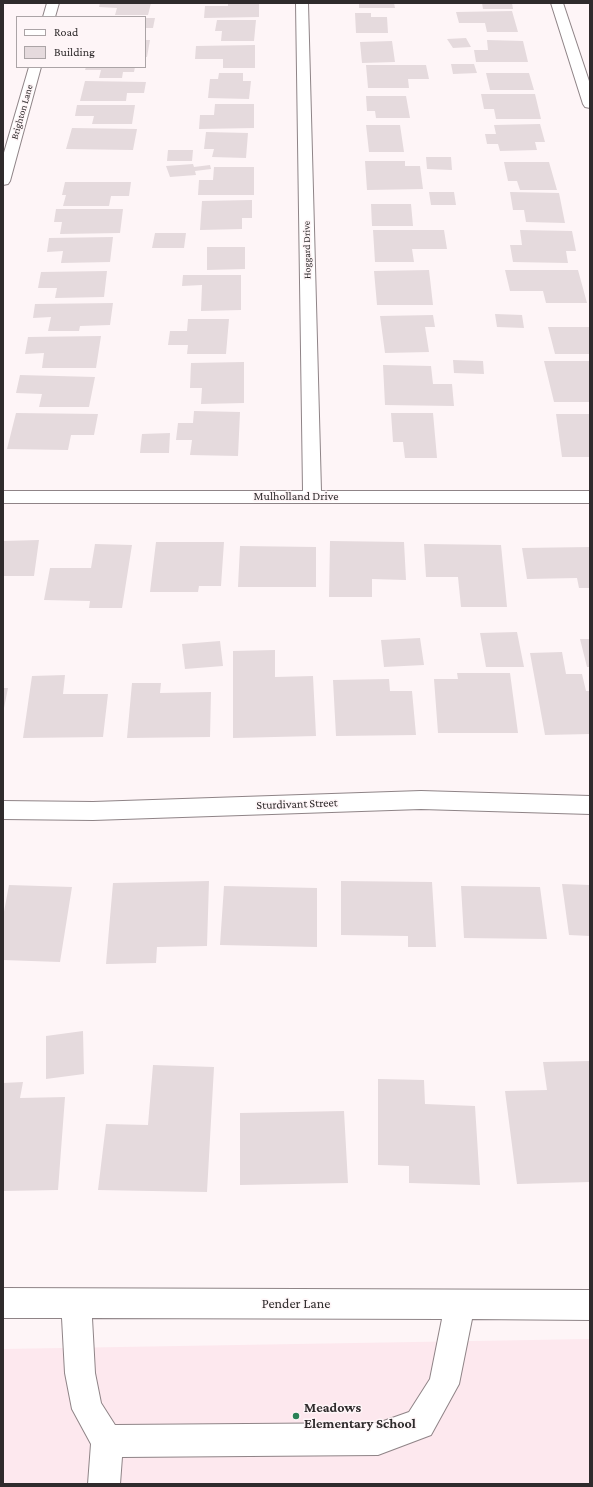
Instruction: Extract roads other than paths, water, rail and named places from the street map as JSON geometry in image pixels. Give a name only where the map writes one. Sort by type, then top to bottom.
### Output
[{"type":"street","points":[[49,16],[53,3]]},
{"type":"street","name":"Hoggard Drive","points":[[302,3],[312,496]]},
{"type":"street","points":[[557,3],[590,104]]},
{"type":"street","name":"Brighton Lane","points":[[3,181],[35,68]]},
{"type":"street","name":"Mulholland Drive","points":[[3,497],[590,497]]},
{"type":"street","name":"Sturdivant Street","points":[[3,810],[93,811],[421,800],[590,805]]},
{"type":"street","name":"Pender Lane","points":[[3,1303],[590,1305]]},
{"type":"street","points":[[76,1303],[80,1373],[87,1409],[107,1441],[104,1484]]},
{"type":"street","points":[[107,1441],[378,1439],[420,1424],[444,1384],[460,1305]]},
{"type":"place","name":"Meadows Elementary School","points":[[296,1416]]}]
